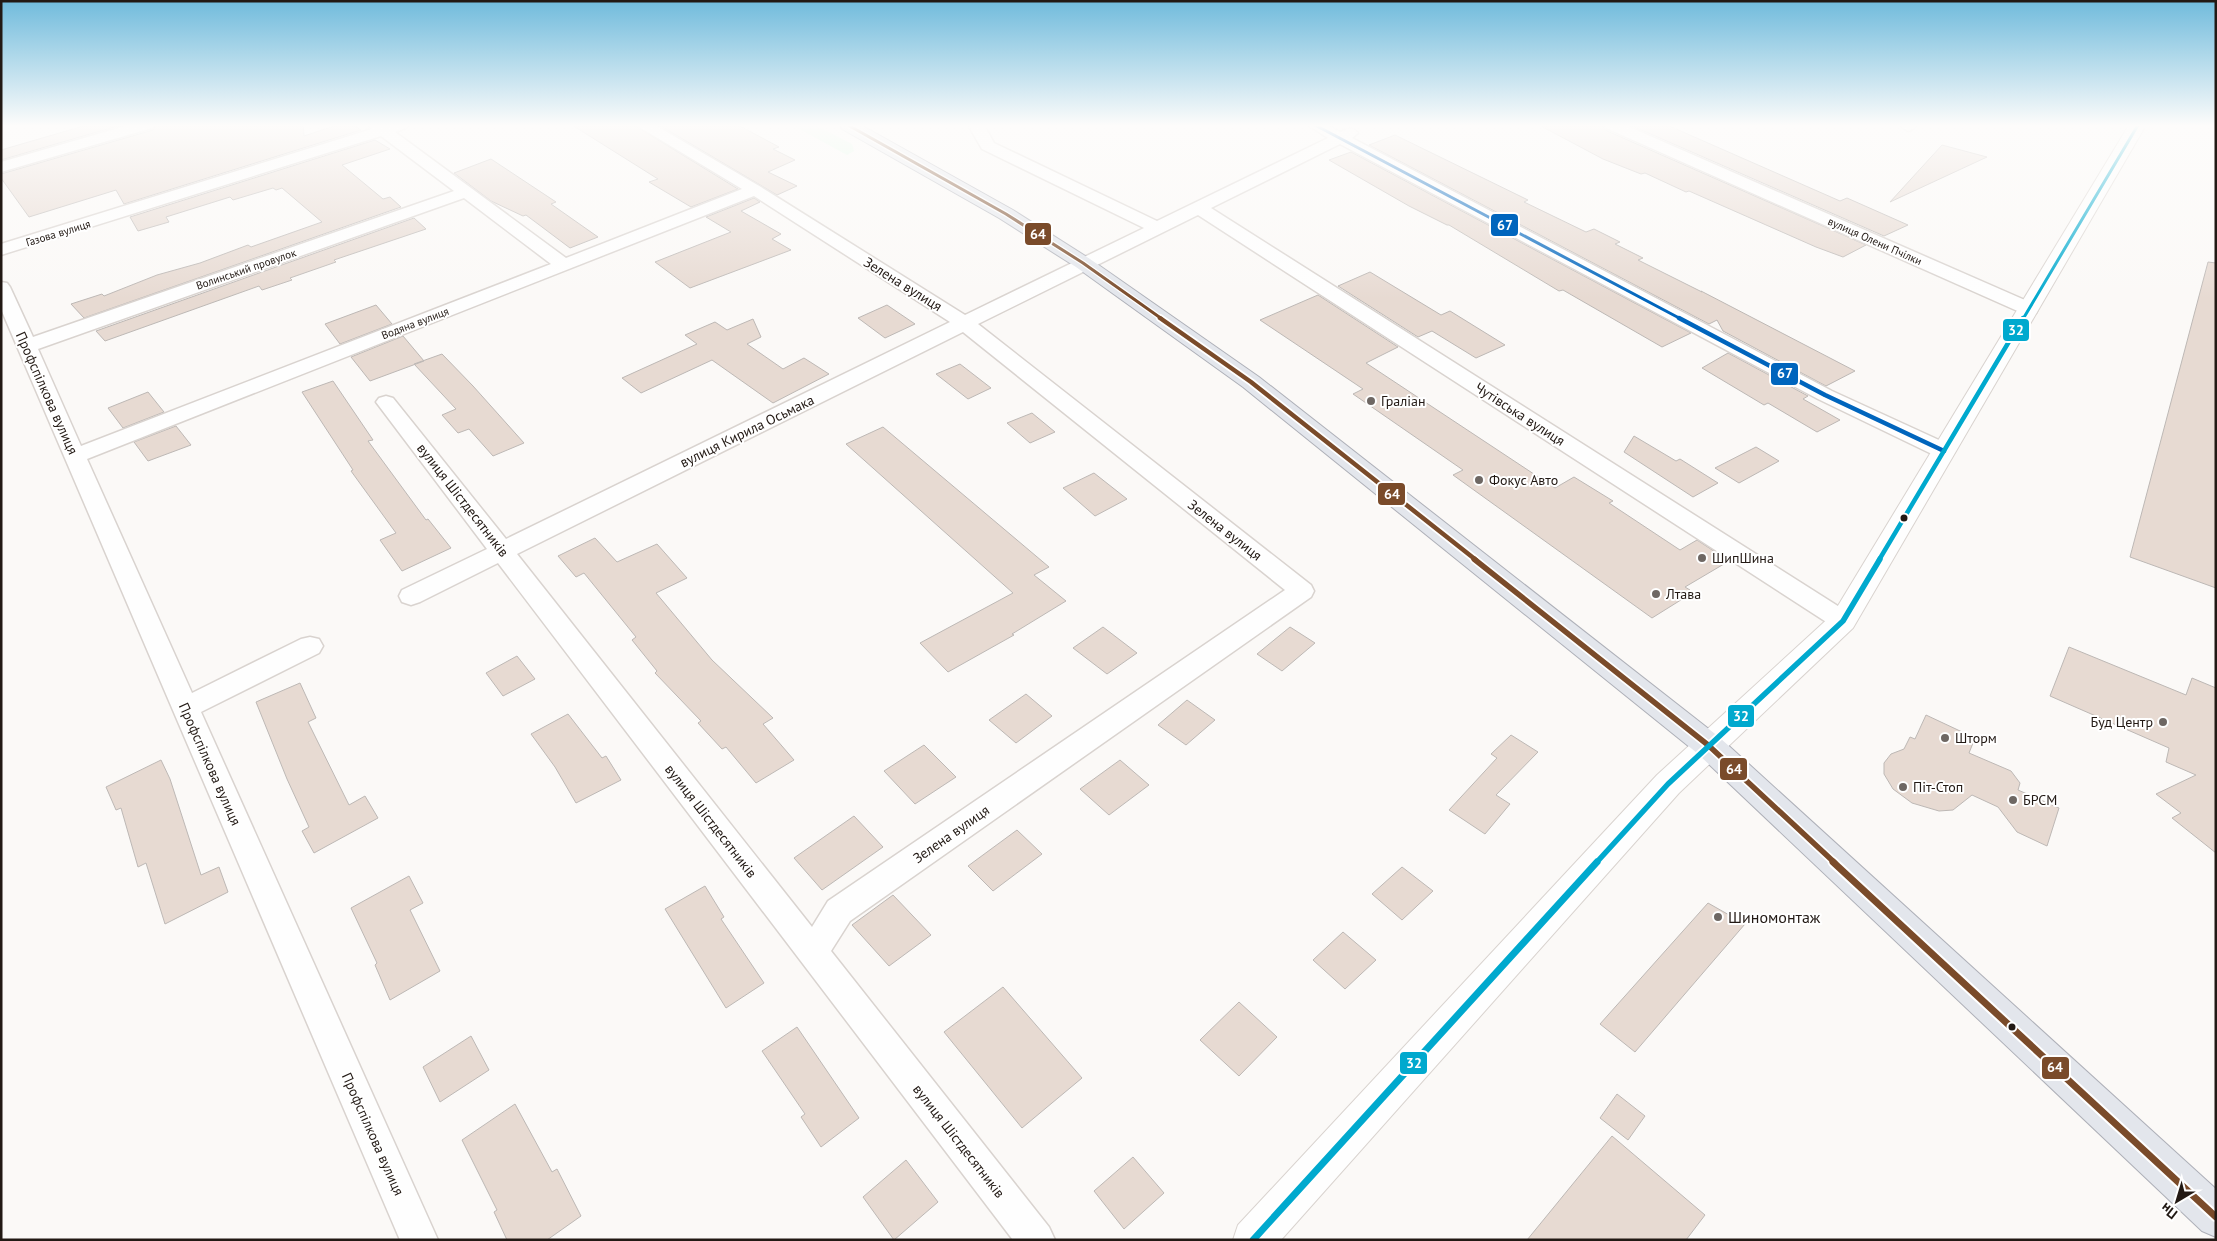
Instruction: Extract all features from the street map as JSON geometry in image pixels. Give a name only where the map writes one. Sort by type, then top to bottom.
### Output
[{"type":"highway","points":[[951,183],[1006,214],[1083,263],[1250,382],[1708,745],[2216,1217]]},
{"type":"main road","points":[[1253,1240],[1668,784],[1843,621],[2103,183]]},
{"type":"street","name":"Газова вулиця","points":[[1,250],[209,183]]},
{"type":"street","points":[[454,183],[564,265]]},
{"type":"street","name":"Зелена вулиця","points":[[743,183],[964,323],[1302,591],[840,911],[813,952]]},
{"type":"street","points":[[1064,183],[1156,228]]},
{"type":"street","name":"вулиця Кирила Осьмака","points":[[411,596],[1248,183]]},
{"type":"street","points":[[1432,183],[1824,395],[1944,451]]},
{"type":"street","name":"вулиця Олени Пчілки","points":[[1742,183],[2028,309]]},
{"type":"street","name":"Водяна вулиця","points":[[76,456],[755,190]]},
{"type":"street","name":"Волинський провулок","points":[[27,346],[466,192]]},
{"type":"street","name":"Чутівська вулиця","points":[[1198,207],[1843,621]]},
{"type":"street","name":"Профспілкова вулиця","points":[[1,287],[419,1240]]},
{"type":"street","name":"вулиця Шістдесятників","points":[[386,402],[1036,1240]]},
{"type":"street","points":[[185,708],[310,646]]},
{"type":"building","points":[[5,183],[192,183],[124,204],[116,190],[29,217]]},
{"type":"building","points":[[238,183],[364,183],[383,199],[390,197],[401,207],[84,318],[71,304],[102,294],[104,296],[157,275],[200,263],[248,245],[251,247],[322,222],[282,188],[276,190],[273,188],[233,200],[230,197],[166,217],[169,222],[138,231],[130,217]]},
{"type":"building","points":[[467,183],[527,183],[556,202],[551,204],[598,237],[570,248],[526,215],[523,216],[491,201]]},
{"type":"building","points":[[651,183],[728,183],[738,189],[691,207]]},
{"type":"building","points":[[757,183],[791,183],[797,186],[777,195]]},
{"type":"building","points":[[1369,183],[1409,183],[1691,333],[1662,347],[1563,290],[1559,291],[1449,225],[1409,206]]},
{"type":"building","points":[[1441,183],[1493,183],[1528,200],[1524,202],[1586,232],[1594,229],[1620,242],[1615,244],[1643,258],[1638,260],[1855,371],[1826,386],[1723,331],[1717,320],[1709,324]]},
{"type":"building","points":[[1666,183],[1725,183],[1866,245],[1843,257],[1689,191],[1686,192]]},
{"type":"building","points":[[1763,183],[1799,183],[1840,201],[1847,198],[1908,225],[1884,236]]},
{"type":"building","points":[[1907,183],[1931,183],[1890,202]]},
{"type":"building","points":[[754,198],[760,202],[741,211],[781,234],[772,239],[791,250],[690,288],[655,262],[731,232],[706,217]]},
{"type":"building","points":[[414,218],[426,229],[334,260],[336,262],[290,278],[292,280],[262,290],[259,286],[105,341],[96,331]]},
{"type":"building","points":[[2208,262],[2216,263],[2216,588],[2130,557]]},
{"type":"building","points":[[1370,272],[1441,315],[1450,311],[1505,345],[1476,358],[1432,331],[1418,337],[1338,286]]},
{"type":"building","points":[[1318,295],[1398,347],[1366,363],[1555,488],[1574,477],[1613,501],[1609,503],[1680,550],[1697,540],[1729,561],[1685,587],[1690,590],[1681,596],[1684,598],[1652,618],[1453,475],[1463,470],[1353,394],[1363,389],[1260,320]]},
{"type":"building","points":[[376,305],[392,324],[340,344],[325,324]]},
{"type":"building","points":[[887,305],[915,324],[885,338],[858,318]]},
{"type":"building","points":[[753,319],[761,337],[747,344],[783,369],[804,358],[829,374],[773,403],[712,360],[641,393],[622,378],[697,344],[685,335],[715,322],[727,330]]},
{"type":"building","points":[[403,336],[424,361],[370,381],[351,357]]},
{"type":"building","points":[[1728,353],[1808,396],[1803,399],[1840,420],[1817,432],[1768,403],[1764,405],[1702,368]]},
{"type":"building","points":[[442,354],[524,443],[493,456],[469,429],[458,433],[442,415],[456,409],[414,364]]},
{"type":"building","points":[[960,364],[991,388],[968,399],[936,374]]},
{"type":"building","points":[[333,381],[373,440],[368,441],[426,520],[428,519],[451,548],[402,571],[380,540],[396,533],[351,471],[353,470],[302,392]]},
{"type":"building","points":[[148,392],[164,412],[123,428],[108,408]]},
{"type":"building","points":[[1032,413],[1055,432],[1030,443],[1007,423]]},
{"type":"building","points":[[176,426],[191,445],[148,461],[134,442]]},
{"type":"building","points":[[883,427],[1049,567],[1034,575],[1066,601],[1012,634],[1014,635],[948,672],[920,643],[1013,593],[846,444]]},
{"type":"building","points":[[1634,436],[1676,461],[1680,459],[1718,483],[1693,497],[1624,452]]},
{"type":"building","points":[[1756,447],[1779,461],[1739,483],[1715,468]]},
{"type":"building","points":[[1094,473],[1127,499],[1095,516],[1063,488]]},
{"type":"building","points":[[595,538],[617,562],[657,544],[687,578],[656,593],[712,660],[773,718],[763,724],[794,760],[756,783],[726,747],[722,749],[698,723],[701,721],[655,673],[657,671],[632,640],[636,637],[584,573],[576,577],[558,556]]},
{"type":"building","points":[[1103,627],[1137,653],[1107,674],[1073,648]]},
{"type":"building","points":[[1290,627],[1315,643],[1282,671],[1257,654]]},
{"type":"building","name":"Буд Центр","points":[[2069,647],[2186,695],[2192,678],[2216,688],[2216,853],[2172,818],[2181,813],[2156,794],[2196,775],[2166,762],[2169,748],[2050,696]]},
{"type":"building","points":[[517,656],[535,679],[503,696],[486,673]]},
{"type":"building","points":[[300,683],[316,718],[308,722],[349,805],[365,796],[378,818],[314,853],[302,831],[309,827],[287,779],[256,702]]},
{"type":"building","points":[[1026,694],[1052,716],[1016,743],[989,720]]},
{"type":"building","points":[[1187,700],[1215,720],[1186,745],[1158,725]]},
{"type":"building","points":[[568,714],[602,758],[606,756],[621,780],[576,803],[555,767],[531,734]]},
{"type":"building","points":[[1926,715],[1975,738],[1969,753],[2011,771],[2020,783],[2018,790],[2059,808],[2047,846],[2017,832],[1998,807],[1972,795],[1953,810],[1939,811],[1912,803],[1893,789],[1884,774],[1884,763],[1891,754],[1904,749],[1910,737],[1915,739]]},
{"type":"building","points":[[1511,735],[1538,752],[1496,795],[1510,804],[1485,834],[1449,810],[1497,758],[1491,754]]},
{"type":"building","points":[[924,745],[956,777],[915,804],[884,771]]},
{"type":"building","points":[[161,760],[170,779],[201,875],[219,867],[228,892],[165,924],[146,863],[138,867],[121,808],[116,810],[106,787]]},
{"type":"building","points":[[1120,760],[1149,785],[1109,815],[1080,789]]},
{"type":"building","points":[[854,816],[883,847],[822,890],[794,858]]},
{"type":"building","points":[[1017,830],[1042,854],[993,891],[968,866]]},
{"type":"building","points":[[1402,867],[1433,891],[1402,920],[1372,894]]},
{"type":"building","points":[[409,876],[423,903],[410,910],[440,971],[390,1000],[375,965],[377,963],[351,908]]},
{"type":"building","points":[[705,886],[724,917],[721,919],[764,983],[726,1008],[665,909]]},
{"type":"building","points":[[893,895],[931,935],[889,966],[852,925]]},
{"type":"building","points":[[1708,903],[1745,924],[1635,1052],[1600,1024]]},
{"type":"building","points":[[1343,932],[1376,960],[1345,989],[1313,960]]},
{"type":"building","points":[[1003,987],[1082,1078],[1022,1128],[944,1032]]},
{"type":"building","points":[[1239,1002],[1277,1037],[1239,1076],[1200,1040]]},
{"type":"building","points":[[797,1027],[859,1118],[821,1147],[801,1117],[805,1114],[762,1051]]},
{"type":"building","points":[[471,1036],[489,1070],[440,1102],[423,1067]]},
{"type":"building","points":[[1617,1094],[1645,1116],[1628,1140],[1600,1118]]},
{"type":"building","points":[[515,1104],[552,1172],[557,1169],[581,1216],[547,1240],[507,1240],[494,1212],[497,1210],[462,1140]]},
{"type":"building","points":[[1612,1136],[1705,1215],[1686,1240],[1527,1240]]},
{"type":"building","points":[[1133,1157],[1164,1193],[1124,1229],[1094,1191]]},
{"type":"building","points":[[906,1160],[938,1202],[894,1240],[863,1197]]},
{"type":"transit line","name":"64","points":[[951,183],[1006,214],[1083,263],[1251,382],[1708,745],[2216,1217]]},
{"type":"transit line","name":"67","points":[[1424,183],[1825,395],[1944,451]]},
{"type":"transit line","name":"32","points":[[1253,1240],[1668,784],[1843,621],[2104,183]]},
{"type":"place","name":"Граліан","points":[[1371,401]]},
{"type":"place","name":"Фокус Авто","points":[[1479,480]]},
{"type":"place","name":"ШипШина","points":[[1702,558]]},
{"type":"place","name":"Лтава","points":[[1656,594]]},
{"type":"place","name":"Буд Центр","points":[[2163,722]]},
{"type":"place","name":"Шторм","points":[[1945,738]]},
{"type":"place","name":"Піт-Стоп","points":[[1903,787]]},
{"type":"place","name":"БРСМ","points":[[2013,800]]},
{"type":"place","name":"Шиномонтаж","points":[[1718,917]]}]
